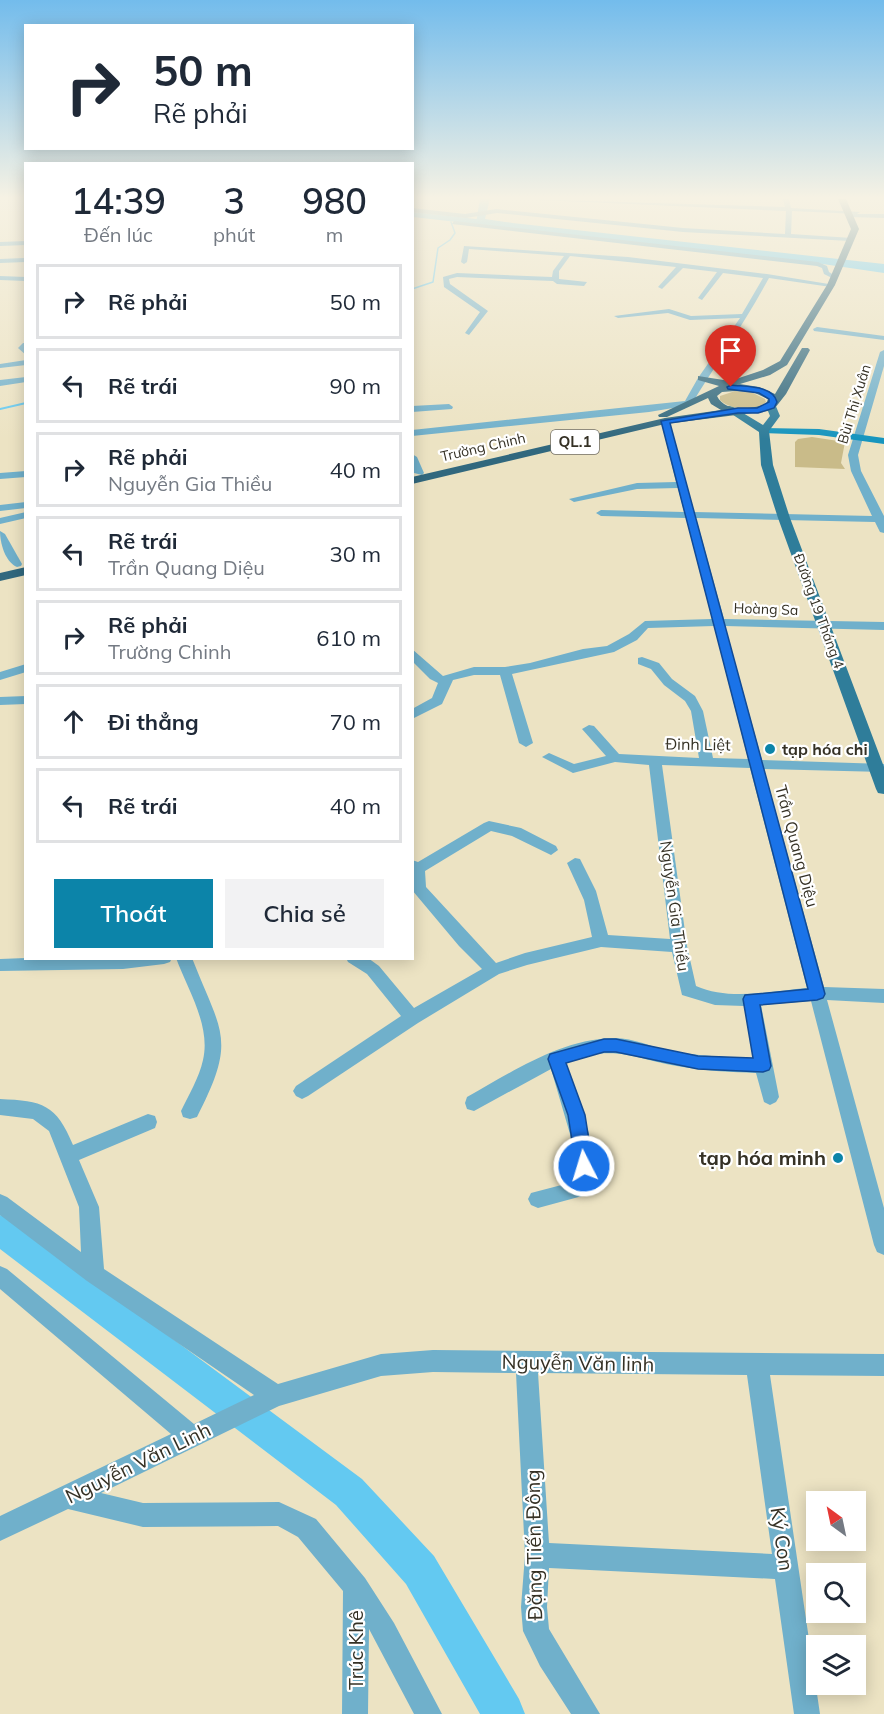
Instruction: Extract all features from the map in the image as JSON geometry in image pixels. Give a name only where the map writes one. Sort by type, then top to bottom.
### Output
[{"type":"highway","name":"QL.1","points":[[733,410],[758,411],[773,408],[817,329],[837,280]]},
{"type":"highway","name":"QL.1","points":[[719,390],[773,372],[784,363],[837,280]]},
{"type":"highway","points":[[702,378],[724,384],[735,384]]},
{"type":"highway","name":"QL.1","points":[[719,390],[741,387],[761,391],[773,398],[773,408]]},
{"type":"highway","points":[[719,390],[712,395],[715,403],[733,410]]},
{"type":"highway","name":"Trường Chinh","points":[[415,476],[640,422],[672,412],[719,390]]},
{"type":"highway","name":"Trường Chinh","points":[[415,476],[665,421],[733,410]]},
{"type":"highway","points":[[0,568],[23,565]]},
{"type":"highway","points":[[0,577],[23,565]]},
{"type":"main road","points":[[764,431],[773,408],[884,441]]},
{"type":"main road","points":[[733,410],[764,431],[797,430],[884,434]]},
{"type":"main road","name":"Đường 19 Tháng 4","points":[[764,431],[767,465],[784,518],[880,768],[884,789]]},
{"type":"street","points":[[445,279],[447,285],[483,312],[469,333]]},
{"type":"street","points":[[555,279],[557,282],[584,284]]},
{"type":"street","points":[[662,287],[669,279]]},
{"type":"street","points":[[702,298],[715,279]]},
{"type":"street","points":[[414,433],[688,403],[765,279]]},
{"type":"street","points":[[819,279],[837,280]]},
{"type":"street","points":[[618,316],[669,311],[690,318],[744,316]]},
{"type":"street","points":[[817,329],[884,338]]},
{"type":"street","name":"Bùi Thị Xuân","points":[[884,352],[858,434],[853,460],[884,530]]},
{"type":"street","points":[[0,366],[24,362]]},
{"type":"street","points":[[0,383],[24,379]]},
{"type":"street","points":[[414,409],[449,407]]},
{"type":"street","name":"Trần Quang Diệu","points":[[665,421],[884,1245]]},
{"type":"street","points":[[0,476],[24,474]]},
{"type":"street","points":[[574,498],[637,486],[682,485]]},
{"type":"street","points":[[0,508],[24,505]]},
{"type":"street","points":[[601,513],[881,519]]},
{"type":"street","points":[[0,520],[24,515]]},
{"type":"street","points":[[0,534],[23,565]]},
{"type":"street","name":"Hoàng Sa","points":[[445,682],[449,676],[466,672],[487,669],[505,671],[610,649],[633,637],[645,625],[719,623],[825,627],[884,626]]},
{"type":"street","points":[[414,655],[434,676],[445,682],[442,693],[436,701],[414,714]]},
{"type":"street","points":[[642,661],[655,666],[668,682],[690,699],[697,711],[707,762]]},
{"type":"street","points":[[0,676],[24,669]]},
{"type":"street","points":[[505,671],[526,743]]},
{"type":"street","points":[[0,701],[24,700]]},
{"type":"street","points":[[549,757],[573,769],[615,758],[590,729]]},
{"type":"street","name":"Đinh Liệt","points":[[615,758],[655,762],[880,768]]},
{"type":"street","name":"Nguyễn Gia Thiều","points":[[655,762],[679,946],[688,990],[698,997],[751,999],[817,994],[884,996]]},
{"type":"street","points":[[493,970],[465,942],[421,891],[417,885],[415,867],[489,826],[516,832],[550,850]]},
{"type":"street","points":[[575,863],[595,905],[601,941]]},
{"type":"street","points":[[302,1091],[412,1018],[493,970],[525,959],[601,941],[679,946]]},
{"type":"street","points":[[0,965],[53,963],[96,965],[153,960]]},
{"type":"street","points":[[185,960],[212,1030],[214,1048],[211,1062],[190,1111]]},
{"type":"street","points":[[357,960],[373,970],[412,1018]]},
{"type":"street","points":[[751,999],[770,1097]]},
{"type":"street","points":[[474,1102],[527,1071],[556,1059],[604,1046],[616,1045],[698,1063],[763,1066]]},
{"type":"street","points":[[538,1199],[579,1190],[586,1181],[582,1136],[577,1115],[556,1059]]},
{"type":"street","points":[[0,1107],[22,1108],[39,1112],[50,1118],[56,1126],[89,1207],[94,1274]]},
{"type":"street","points":[[68,1156],[148,1122]]},
{"type":"street","points":[[0,1203],[94,1274],[276,1396]]},
{"type":"street","points":[[0,1276],[192,1437]]},
{"type":"street","name":"Nguyễn Văn linh","points":[[276,1396],[381,1365],[433,1361],[884,1365]]},
{"type":"street","name":"Đặng Tiến Đông","points":[[526,1362],[537,1555],[534,1607],[536,1631],[549,1657],[586,1714]]},
{"type":"street","name":"Ký Con","points":[[757,1365],[807,1714]]},
{"type":"street","name":"Nguyễn Văn Linh","points":[[0,1529],[276,1396]]},
{"type":"street","points":[[68,1497],[143,1515],[279,1514],[307,1528],[356,1587],[385,1632],[429,1714]]},
{"type":"street","points":[[537,1555],[786,1567]]},
{"type":"street","name":"Trúc Khê","points":[[355,1714],[356,1587]]},
{"type":"shaded area","points":[[735,391],[751,392],[765,399],[766,402],[756,408],[743,409],[730,406],[720,400],[720,396]]},
{"type":"shaded area","points":[[812,437],[845,442],[841,463],[845,469],[795,467],[795,442],[798,439]]},
{"type":"waterway","points":[[414,288],[433,282],[433,279]]},
{"type":"waterway","points":[[0,409],[24,403]]},
{"type":"waterway","points":[[0,1230],[349,1492],[420,1570],[504,1714]]},
{"type":"place","name":"tạp hóa chi","points":[[770,749]]},
{"type":"place","name":"tạp hóa minh","points":[[838,1158]]},
{"type":"route","points":[[584,1166],[582,1136],[577,1115],[556,1059],[578,1052],[616,1045],[698,1063],[763,1066],[751,999],[817,994],[665,421],[738,411],[758,411],[766,409],[773,402],[773,398],[761,391],[731,387]]}]
